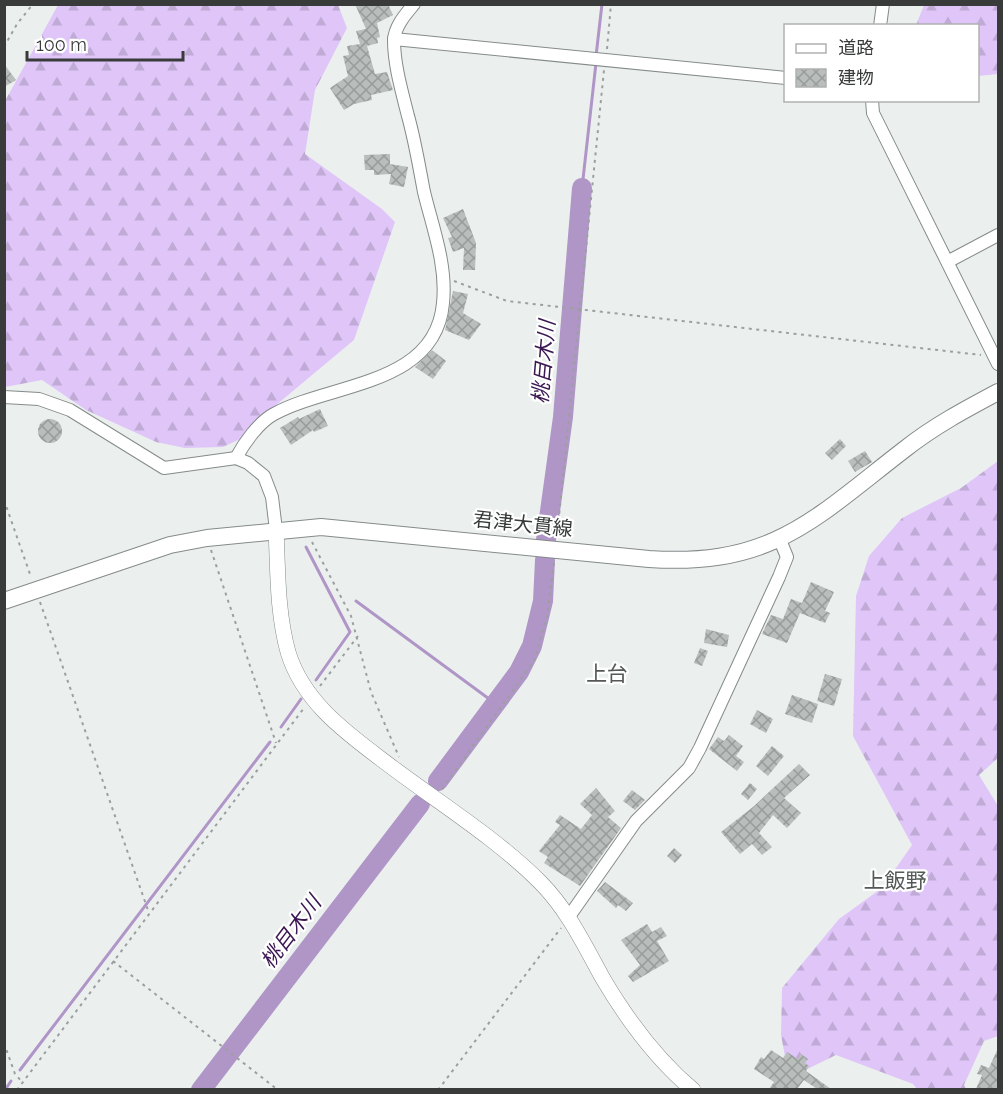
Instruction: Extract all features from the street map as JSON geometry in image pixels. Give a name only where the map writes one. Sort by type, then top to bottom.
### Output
[{"type":"main road","name":"君津大貫線","points":[[4,602],[125,558],[170,545],[207,538],[321,526],[682,561],[716,558],[780,540],[824,514],[906,448],[949,418],[999,392]]},
{"type":"street","points":[[236,458],[243,445],[272,415],[297,403],[397,370],[422,351],[435,329],[444,304],[440,246],[400,82],[394,39],[396,28],[414,4]]},
{"type":"street","points":[[880,24],[883,4]]},
{"type":"street","points":[[394,39],[604,58],[784,78]]},
{"type":"street","points":[[872,102],[873,113],[949,261],[996,360]]},
{"type":"street","points":[[949,261],[999,235]]},
{"type":"street","points":[[4,398],[39,399],[70,410],[164,468],[236,458],[248,463],[264,476],[272,497],[276,530],[280,617],[296,673],[312,698],[330,719],[540,883],[568,918],[638,1031],[678,1077],[693,1089]]},
{"type":"street","points":[[568,918],[636,821],[689,768],[779,578],[787,557],[780,540]]},
{"type":"path","points":[[4,47],[17,24],[33,4]]},
{"type":"path","points":[[434,800],[534,661],[547,617],[611,4]]},
{"type":"path","points":[[442,277],[507,301],[996,360]]},
{"type":"path","points":[[4,500],[149,913]]},
{"type":"path","points":[[207,538],[276,745]]},
{"type":"path","points":[[312,542],[351,616],[358,636],[370,692],[399,753],[398,771]]},
{"type":"path","points":[[17,1089],[358,636]]},
{"type":"path","points":[[438,1089],[568,918]]},
{"type":"path","points":[[113,961],[278,1089]]},
{"type":"path","points":[[4,1043],[15,1074],[22,1083]]},
{"type":"green space","points":[[58,5],[338,5],[347,28],[315,90],[305,154],[382,209],[395,222],[354,340],[257,421],[240,439],[223,447],[185,448],[156,442],[86,410],[42,380],[5,387],[5,101]]},
{"type":"green space","points":[[924,5],[998,5],[998,74],[979,76],[979,24],[916,24]]},
{"type":"green space","points":[[998,461],[998,758],[979,775],[998,806],[998,1036],[984,1041],[964,1085],[966,1089],[917,1089],[913,1084],[836,1055],[789,1078],[781,1035],[782,988],[839,919],[882,888],[912,845],[853,736],[856,596],[869,556],[902,518],[961,488]]},
{"type":"building","points":[[355,4],[388,4],[393,15],[377,23],[380,37],[377,38],[378,43],[367,46],[375,74],[387,72],[393,90],[371,95],[372,100],[354,104],[344,110],[330,88],[348,76],[343,56],[349,55],[347,46],[360,44],[356,31],[366,29]]},
{"type":"building","points":[[4,64],[16,80],[4,87]]},
{"type":"building","points":[[390,154],[390,164],[408,167],[404,187],[389,184],[391,174],[374,175],[374,170],[365,170],[364,155]]},
{"type":"building","points":[[463,209],[476,243],[475,270],[463,270],[464,248],[453,252],[448,238],[452,237],[443,218]]},
{"type":"building","points":[[453,291],[468,294],[463,313],[481,324],[469,340],[445,330]]},
{"type":"building","points":[[432,350],[446,361],[433,379],[415,367]]},
{"type":"building","points":[[320,409],[328,426],[314,432],[313,430],[291,445],[280,428],[298,417],[299,419]]},
{"type":"building","points":[[50,419],[58,423],[62,431],[58,439],[50,443],[42,439],[38,431],[42,423]]},
{"type":"building","points":[[840,439],[846,446],[832,460],[825,453]]},
{"type":"building","points":[[865,451],[872,462],[855,472],[848,461]]},
{"type":"building","points":[[811,582],[834,592],[825,611],[830,613],[825,623],[800,613],[787,643],[762,634],[771,615],[783,619],[791,599],[802,603]]},
{"type":"building","points":[[706,629],[729,635],[727,647],[704,643]]},
{"type":"building","points":[[700,648],[708,651],[702,666],[694,663]]},
{"type":"building","points":[[825,674],[842,679],[834,706],[817,701]]},
{"type":"building","points":[[792,695],[818,704],[812,723],[785,714]]},
{"type":"building","points":[[757,710],[773,719],[766,733],[750,724]]},
{"type":"building","points":[[729,735],[743,746],[736,756],[744,762],[737,771],[709,749],[718,737],[724,741]]},
{"type":"building","points":[[772,746],[784,756],[768,776],[756,766]]},
{"type":"building","points":[[799,764],[810,775],[784,798],[801,813],[787,828],[773,815],[759,833],[772,847],[762,855],[752,844],[740,854],[721,832],[753,807]]},
{"type":"building","points":[[750,783],[757,789],[748,800],[741,794]]},
{"type":"building","points":[[596,788],[615,811],[608,817],[621,828],[580,886],[544,863],[548,857],[539,851],[560,825],[555,822],[560,815],[581,829],[592,815],[580,804]]},
{"type":"building","points":[[632,790],[645,800],[635,810],[623,801]]},
{"type":"building","points":[[674,848],[682,855],[675,863],[667,856]]},
{"type":"building","points":[[605,882],[633,903],[626,911],[618,905],[616,908],[597,891]]},
{"type":"building","points":[[647,924],[652,932],[661,927],[667,936],[657,941],[669,961],[633,982],[628,976],[640,965],[621,940]]},
{"type":"building","points":[[999,1046],[999,1089],[976,1089],[982,1075],[977,1074],[981,1065],[989,1068]]},
{"type":"building","points":[[771,1050],[783,1058],[787,1052],[798,1059],[801,1054],[808,1059],[805,1063],[809,1066],[806,1071],[831,1089],[817,1089],[804,1080],[797,1089],[769,1089],[774,1082],[754,1069],[761,1057],[764,1059]]},
{"type":"waterway","points":[[596,56],[602,4]]},
{"type":"waterway","points":[[582,188],[596,63]]},
{"type":"waterway","name":"桃目木川","points":[[546,540],[563,417],[582,188]]},
{"type":"waterway","points":[[306,547],[350,632],[316,680]]},
{"type":"waterway","name":"桃目木川","points":[[438,781],[519,672],[532,646],[543,601],[545,560]]},
{"type":"waterway","points":[[356,601],[496,704]]},
{"type":"waterway","points":[[281,727],[301,699]]},
{"type":"waterway","points":[[20,1070],[270,742]]},
{"type":"waterway","name":"桃目木川","points":[[201,1090],[420,804]]},
{"type":"waterway","points":[[5,1090],[11,1081]]},
{"type":"district","name":"上台","points":[[607,674]]},
{"type":"district","name":"上飯野","points":[[895,881]]}]
